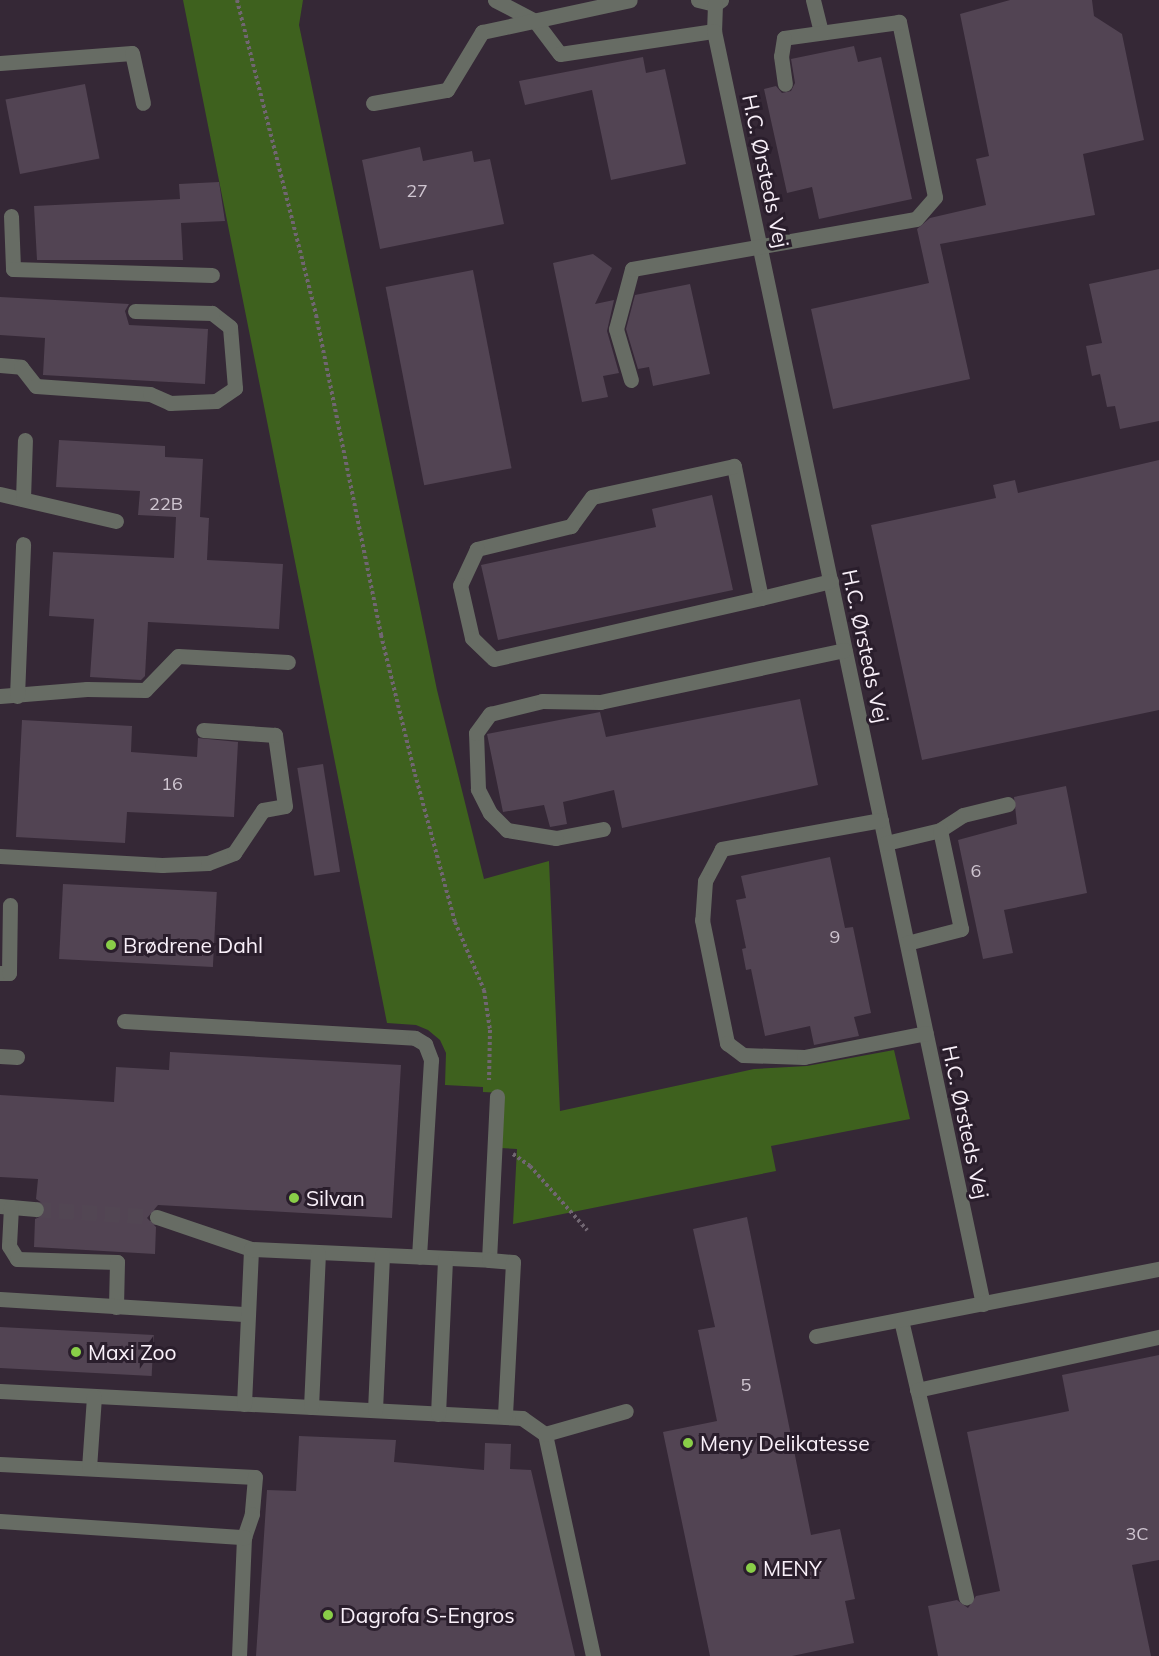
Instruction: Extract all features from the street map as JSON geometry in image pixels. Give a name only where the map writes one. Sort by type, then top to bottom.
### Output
[{"type":"street","points":[[495,0],[535,21],[560,54],[714,31]]},
{"type":"street","points":[[373,103],[447,90],[482,32],[630,0]]},
{"type":"street","points":[[698,0],[718,2]]},
{"type":"street","points":[[813,0],[821,32]]},
{"type":"street","name":"H.C. Ørsteds Vej","points":[[718,2],[714,31],[983,1304]]},
{"type":"street","points":[[631,380],[616,329],[632,269],[760,243],[916,219],[935,197],[898,22],[784,38],[781,56],[785,84]]},
{"type":"street","points":[[0,63],[132,53],[143,103]]},
{"type":"street","points":[[11,216],[6,242],[13,268],[212,275]]},
{"type":"street","points":[[0,365],[21,367],[36,386],[150,394],[170,403],[216,401],[235,388],[230,327],[212,313],[135,311]]},
{"type":"street","points":[[23,499],[25,440]]},
{"type":"street","points":[[761,598],[734,466],[592,497],[571,526],[477,549],[460,585],[472,638],[494,660],[761,598],[831,581]]},
{"type":"street","points":[[0,494],[116,521]]},
{"type":"street","points":[[17,696],[23,544]]},
{"type":"street","points":[[603,830],[556,838],[507,830],[490,813],[478,789],[476,733],[490,714],[542,701],[600,702],[845,650]]},
{"type":"street","points":[[0,696],[87,689],[145,690],[178,656],[288,662]]},
{"type":"street","points":[[0,856],[162,865],[208,863],[234,853],[263,810],[285,806],[275,735],[203,730]]},
{"type":"street","points":[[886,843],[940,830],[963,815],[1008,804]]},
{"type":"street","points":[[881,820],[722,849],[705,881],[702,920],[727,1043],[743,1056],[804,1057],[926,1033]]},
{"type":"street","points":[[907,943],[962,929],[940,830]]},
{"type":"street","points":[[0,973],[9,974],[10,905]]},
{"type":"street","points":[[124,1021],[416,1038],[425,1044],[431,1060],[419,1257]]},
{"type":"street","points":[[0,1056],[17,1057]]},
{"type":"street","points":[[489,1260],[497,1096]]},
{"type":"street","points":[[36,1209],[6,1206],[9,1246],[17,1259],[117,1262],[116,1307]]},
{"type":"street","points":[[157,1217],[251,1250],[513,1262],[505,1417]]},
{"type":"street","points":[[244,1404],[251,1250]]},
{"type":"street","points":[[310,1407],[318,1253]]},
{"type":"street","points":[[375,1410],[382,1255]]},
{"type":"street","points":[[438,1414],[445,1258]]},
{"type":"street","points":[[816,1336],[1159,1269]]},
{"type":"street","points":[[0,1299],[248,1314]]},
{"type":"street","points":[[901,1320],[966,1598]]},
{"type":"street","points":[[917,1390],[1159,1337]]},
{"type":"street","points":[[0,1391],[522,1418],[545,1434],[593,1656]]},
{"type":"street","points":[[89,1468],[94,1396]]},
{"type":"street","points":[[545,1434],[626,1411]]},
{"type":"street","points":[[0,1464],[255,1477],[252,1514],[244,1537],[239,1656]]},
{"type":"street","points":[[0,1521],[244,1537]]},
{"type":"path","points":[[237,0],[316,315],[379,624],[416,774],[455,922],[484,990],[490,1030],[489,1092],[497,1096]]},
{"type":"path","points":[[495,1153],[520,1156],[571,1208],[587,1230]]},
{"type":"green space","points":[[183,0],[303,0],[299,25],[437,690],[484,879],[549,861],[560,1111],[754,1069],[807,1066],[894,1050],[910,1119],[771,1146],[776,1171],[513,1224],[517,1149],[500,1148],[503,1093],[483,1092],[483,1087],[445,1085],[446,1053],[440,1040],[428,1030],[416,1025],[387,1023]]},
{"type":"building","points":[[1010,0],[1092,0],[1094,16],[1122,34],[1144,140],[1083,154],[1095,215],[940,244],[970,379],[833,409],[811,309],[929,283],[917,229],[930,218],[986,205],[976,159],[989,156],[960,14]]},
{"type":"building","points":[[854,46],[858,62],[881,57],[912,199],[819,219],[812,187],[787,193],[764,89],[776,86],[782,93],[791,91],[795,83],[791,59]]},
{"type":"building","points":[[643,57],[646,73],[665,69],[686,164],[611,180],[592,90],[525,105],[519,81]]},
{"type":"building","points":[[85,84],[100,159],[20,174],[5,99]]},
{"type":"building","points":[[420,147],[423,161],[472,151],[474,162],[490,159],[504,224],[380,249],[362,160]]},
{"type":"building","points":[[219,182],[225,221],[181,223],[183,260],[37,260],[34,206],[180,199],[179,184]]},
{"type":"building","points":[[593,254],[612,268],[595,304],[614,300],[607,331],[619,373],[603,376],[608,397],[582,402],[553,263]]},
{"type":"building","points":[[1159,269],[1159,421],[1120,429],[1115,406],[1107,407],[1100,374],[1092,376],[1086,346],[1102,343],[1089,284]]},
{"type":"building","points":[[473,270],[512,468],[424,485],[386,287]]},
{"type":"building","points":[[690,284],[710,374],[653,386],[649,367],[638,369],[626,329],[635,295]]},
{"type":"building","points":[[0,297],[129,304],[125,311],[129,325],[208,329],[205,384],[43,375],[45,338],[0,335]]},
{"type":"building","points":[[59,440],[165,446],[165,457],[203,459],[200,517],[209,518],[207,560],[283,564],[279,629],[148,622],[145,676],[141,680],[90,677],[94,619],[49,616],[53,552],[174,558],[176,517],[138,515],[140,491],[56,487]]},
{"type":"building","points":[[1159,460],[1159,710],[922,760],[871,525],[996,498],[993,485],[1015,480],[1018,493]]},
{"type":"building","points":[[712,495],[733,590],[498,640],[481,565],[656,527],[652,509]]},
{"type":"building","points":[[800,699],[818,785],[622,828],[614,790],[563,802],[567,824],[550,827],[544,805],[503,812],[487,734],[600,712],[606,737]]},
{"type":"building","points":[[22,720],[132,726],[131,752],[197,757],[198,738],[238,742],[234,817],[127,812],[125,843],[16,837]]},
{"type":"building","points":[[323,764],[340,872],[314,876],[297,768]]},
{"type":"building","points":[[1066,786],[1087,893],[1004,910],[1013,953],[983,959],[958,840],[1017,824],[1014,797]]},
{"type":"building","points":[[830,857],[845,928],[853,927],[871,1013],[854,1017],[859,1036],[814,1045],[810,1026],[765,1036],[751,969],[746,970],[742,949],[746,948],[736,900],[746,898],[741,876]]},
{"type":"building","points":[[63,884],[217,892],[213,967],[59,959]]},
{"type":"building","points":[[170,1052],[401,1065],[392,1218],[158,1205],[147,1218],[156,1227],[155,1254],[34,1247],[35,1219],[44,1215],[45,1205],[36,1199],[38,1179],[0,1177],[0,1095],[114,1102],[116,1067],[169,1070]]},
{"type":"building","points":[[747,1217],[811,1535],[840,1529],[855,1599],[845,1601],[854,1643],[792,1656],[710,1656],[663,1432],[717,1421],[698,1330],[715,1327],[693,1229]]},
{"type":"building","name":"Maxi Zoo","points":[[0,1327],[154,1335],[152,1376],[0,1368]]},
{"type":"building","points":[[1159,1355],[1159,1560],[1132,1565],[1151,1656],[938,1656],[928,1606],[957,1600],[968,1608],[976,1596],[1000,1591],[967,1432],[1069,1411],[1062,1375]]},
{"type":"building","points":[[299,1436],[396,1440],[394,1462],[484,1470],[485,1443],[511,1444],[510,1469],[531,1470],[575,1656],[256,1656],[267,1490],[296,1491]]},
{"type":"tunnel","points":[[36,1209],[157,1217]]},
{"type":"place","name":"Brødrene Dahl","points":[[111,945]]},
{"type":"place","name":"Silvan","points":[[294,1198]]},
{"type":"place","name":"Maxi Zoo","points":[[76,1352]]},
{"type":"place","name":"Meny Delikatesse","points":[[688,1443]]},
{"type":"place","name":"MENY","points":[[751,1568]]},
{"type":"place","name":"Dagrofa S-Engros","points":[[328,1615]]}]
